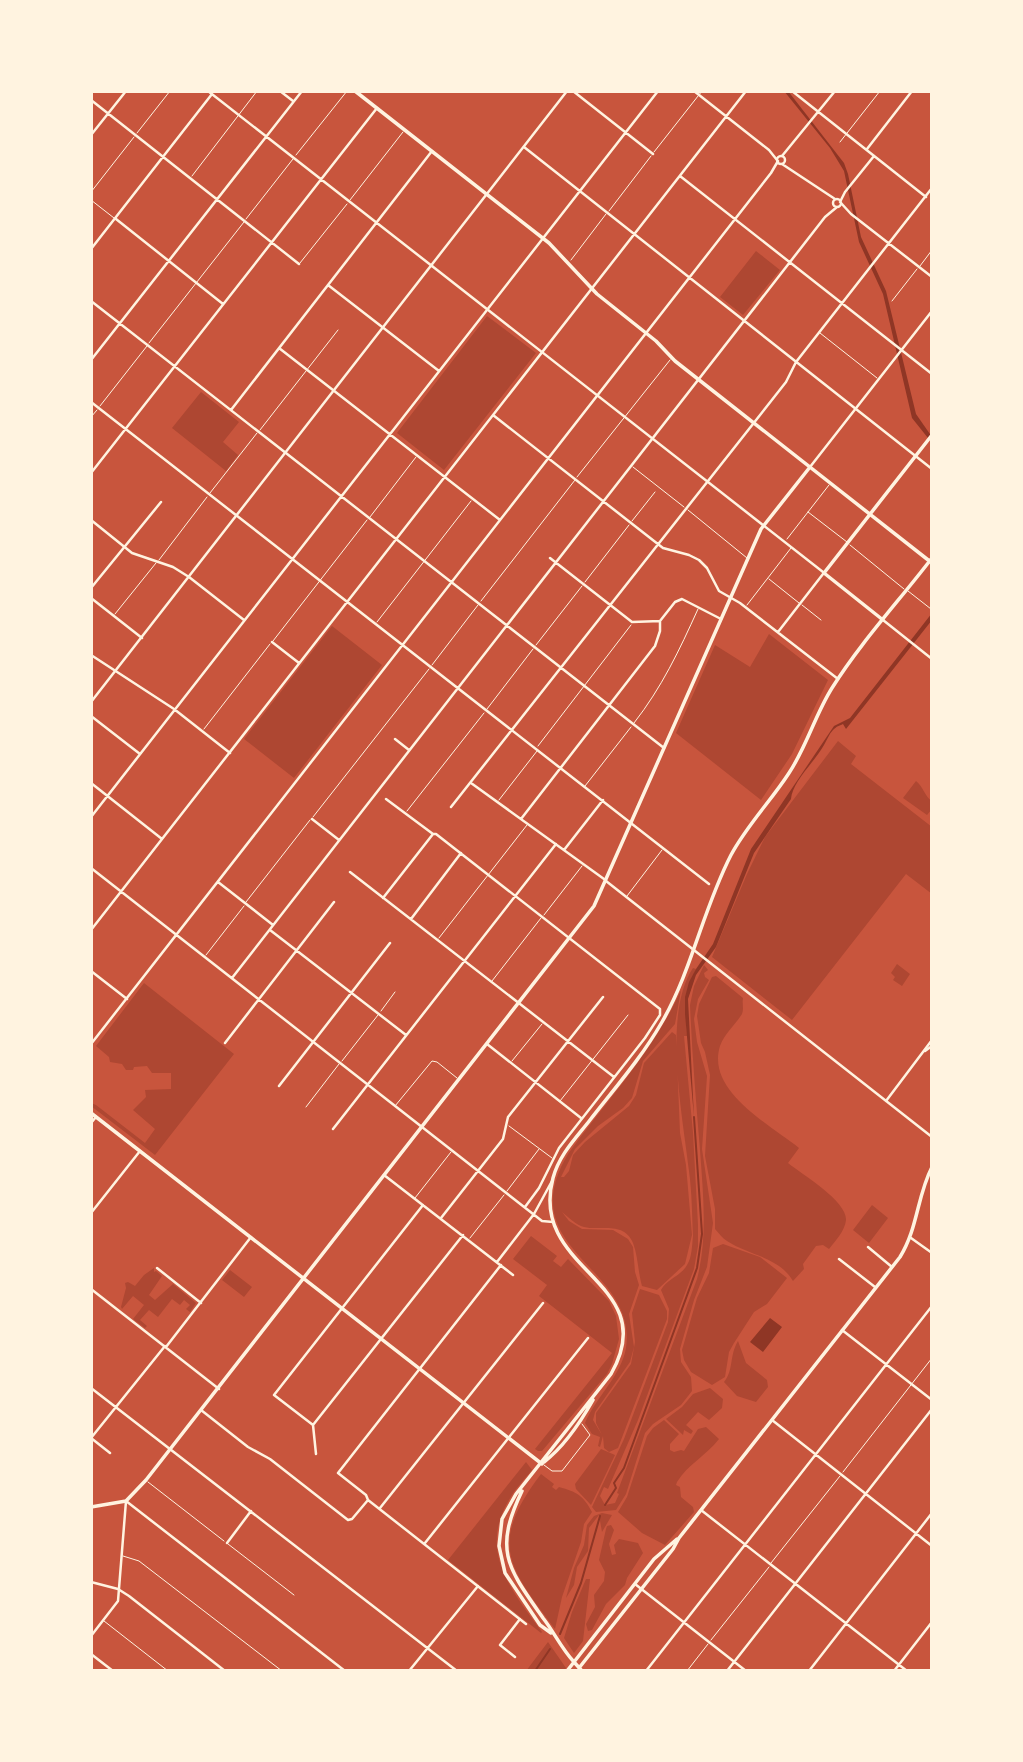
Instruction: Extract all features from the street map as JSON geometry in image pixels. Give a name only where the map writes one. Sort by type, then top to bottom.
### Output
[{"type":"main road","points":[[355,91],[543,238],[569,262],[592,289],[646,333],[671,358],[931,561],[838,679],[797,760],[737,844],[672,1004],[654,1036],[566,1150],[553,1178],[550,1195],[554,1222],[564,1246],[609,1293],[620,1313],[623,1332],[621,1354],[611,1374],[511,1502],[502,1519],[499,1546],[505,1573],[540,1625],[551,1633]]},
{"type":"main road","points":[[883,620],[824,573],[930,437]]},
{"type":"main road","points":[[91,1507],[126,1501],[146,1480],[594,906],[763,525],[810,467]]},
{"type":"main road","points":[[91,1113],[542,1464]]},
{"type":"main road","points":[[524,1486],[508,1525],[507,1557],[514,1575],[551,1633],[579,1670],[892,1267],[911,1238],[923,1186],[932,1167]]},
{"type":"main road","points":[[542,1464],[556,1454],[580,1423],[598,1392]]},
{"type":"main road","points":[[567,1671],[654,1559],[679,1538]]},
{"type":"street","points":[[91,135],[126,91]]},
{"type":"street","points":[[208,91],[824,573],[778,632]]},
{"type":"street","points":[[280,91],[293,101]]},
{"type":"street","points":[[91,360],[302,91]]},
{"type":"street","points":[[91,702],[567,91]]},
{"type":"street","points":[[573,91],[653,154]]},
{"type":"street","points":[[91,817],[657,91]]},
{"type":"street","points":[[694,91],[700,93],[726,117],[932,277]]},
{"type":"street","points":[[91,930],[746,91]]},
{"type":"street","points":[[792,91],[926,197]]},
{"type":"street","points":[[91,1044],[835,91]]},
{"type":"street","points":[[866,150],[912,91]]},
{"type":"street","points":[[91,249],[212,94]]},
{"type":"street","points":[[91,100],[299,264]]},
{"type":"street","points":[[91,473],[377,108]]},
{"type":"street","points":[[524,148],[932,469]]},
{"type":"street","points":[[231,410],[432,151]]},
{"type":"street","points":[[232,978],[874,156]]},
{"type":"street","points":[[680,176],[932,373]]},
{"type":"street","points":[[452,807],[786,382],[796,362],[932,188]]},
{"type":"street","points":[[115,218],[223,304]]},
{"type":"street","points":[[328,285],[439,371]]},
{"type":"street","points":[[91,301],[664,748]]},
{"type":"street","points":[[810,467],[932,311]]},
{"type":"street","points":[[279,348],[500,520]]},
{"type":"street","points":[[91,401],[709,884]]},
{"type":"street","points":[[493,415],[657,544],[668,551],[684,553],[699,560],[711,573],[719,591],[745,607],[838,679]]},
{"type":"street","points":[[91,588],[161,502]]},
{"type":"street","points":[[91,520],[138,556],[173,567],[189,577],[244,621]]},
{"type":"street","points":[[550,558],[632,622],[660,621]]},
{"type":"street","points":[[91,598],[142,638]]},
{"type":"street","points":[[521,819],[658,640],[660,621],[680,599],[687,600],[721,619]]},
{"type":"street","points":[[883,620],[932,659]]},
{"type":"street","points":[[272,642],[299,663]]},
{"type":"street","points":[[91,654],[174,709],[230,752]]},
{"type":"street","points":[[91,716],[140,754]]},
{"type":"street","points":[[395,739],[410,750]]},
{"type":"street","points":[[91,783],[162,839]]},
{"type":"street","points":[[471,783],[584,864],[932,1137]]},
{"type":"street","points":[[386,799],[461,853],[660,1009],[660,1015],[645,1038],[552,1158],[538,1190],[525,1207]]},
{"type":"street","points":[[564,850],[603,800]]},
{"type":"street","points":[[312,819],[340,840]]},
{"type":"street","points":[[383,898],[434,834]]},
{"type":"street","points":[[333,1129],[556,844]]},
{"type":"street","points":[[411,919],[461,853]]},
{"type":"street","points":[[91,868],[534,1214],[545,1222],[554,1222]]},
{"type":"street","points":[[350,872],[614,1077]]},
{"type":"street","points":[[218,882],[273,925]]},
{"type":"street","points":[[225,1042],[334,902]]},
{"type":"street","points":[[270,929],[406,1035]]},
{"type":"street","points":[[279,1086],[390,943]]},
{"type":"street","points":[[91,971],[127,999]]},
{"type":"street","points":[[441,1218],[505,1137],[508,1117],[603,997]]},
{"type":"street","points":[[92,1034],[96,1037]]},
{"type":"street","points":[[886,1101],[932,1040]]},
{"type":"street","points":[[487,1044],[582,1118]]},
{"type":"street","points":[[925,1051],[932,1046]]},
{"type":"street","points":[[91,1123],[96,1116]]},
{"type":"street","points":[[91,1213],[140,1151]]},
{"type":"street","points":[[384,1175],[513,1275]]},
{"type":"street","points":[[497,1262],[534,1214],[553,1178]]},
{"type":"street","points":[[313,1425],[274,1395],[423,1205]]},
{"type":"street","points":[[316,1454],[313,1425],[463,1235]]},
{"type":"street","points":[[110,1453],[91,1438],[251,1237]]},
{"type":"street","points":[[911,1238],[931,1250]]},
{"type":"street","points":[[868,1247],[892,1267]]},
{"type":"street","points":[[839,1259],[875,1288]]},
{"type":"street","points":[[501,1265],[338,1473],[366,1494],[368,1500],[526,1624]]},
{"type":"street","points":[[157,1268],[201,1303]]},
{"type":"street","points":[[91,1289],[219,1389]]},
{"type":"street","points":[[380,1509],[543,1303]]},
{"type":"street","points":[[646,1671],[932,1306]]},
{"type":"street","points":[[842,1330],[932,1400]]},
{"type":"street","points":[[424,1544],[588,1338]]},
{"type":"street","points":[[91,1388],[457,1671]]},
{"type":"street","points":[[727,1671],[932,1409]]},
{"type":"street","points":[[201,1410],[350,1520],[368,1500]]},
{"type":"street","points":[[772,1420],[932,1546]]},
{"type":"street","points":[[91,1636],[118,1601],[126,1501]]},
{"type":"street","points":[[126,1501],[345,1671]]},
{"type":"street","points":[[701,1510],[907,1671]]},
{"type":"street","points":[[227,1543],[251,1511]]},
{"type":"street","points":[[808,1671],[932,1513]]},
{"type":"street","points":[[91,1582],[118,1589],[225,1671]]},
{"type":"street","points":[[635,1584],[746,1671]]},
{"type":"street","points":[[409,1671],[478,1586]]},
{"type":"street","points":[[515,1657],[500,1645],[520,1619]]},
{"type":"street","points":[[894,1671],[932,1622]]},
{"type":"street","points":[[91,1654],[113,1671]]},
{"type":"lane","points":[[91,192],[170,91]]},
{"type":"lane","points":[[191,178],[257,91]]},
{"type":"lane","points":[[91,417],[346,91]]},
{"type":"lane","points":[[840,142],[880,91]]},
{"type":"lane","points":[[569,262],[700,93]]},
{"type":"lane","points":[[299,264],[404,130]]},
{"type":"lane","points":[[91,200],[115,218]]},
{"type":"lane","points":[[892,301],[932,250]]},
{"type":"lane","points":[[114,616],[338,330]]},
{"type":"lane","points":[[820,332],[878,379]]},
{"type":"lane","points":[[204,957],[671,358]]},
{"type":"lane","points":[[202,731],[417,455]]},
{"type":"lane","points":[[631,465],[748,558]]},
{"type":"lane","points":[[785,542],[831,483]]},
{"type":"lane","points":[[405,813],[655,492]]},
{"type":"lane","points":[[376,623],[473,499]]},
{"type":"lane","points":[[808,512],[931,609]]},
{"type":"lane","points":[[745,607],[791,547]]},
{"type":"lane","points":[[768,578],[821,620]]},
{"type":"lane","points":[[585,786],[658,692],[699,607]]},
{"type":"lane","points":[[498,802],[632,622]]},
{"type":"lane","points":[[437,939],[528,824]]},
{"type":"lane","points":[[626,897],[663,848]]},
{"type":"lane","points":[[492,982],[584,864]]},
{"type":"lane","points":[[306,1107],[395,992]]},
{"type":"lane","points":[[560,1101],[628,1015]]},
{"type":"lane","points":[[511,1062],[544,1022]]},
{"type":"lane","points":[[395,1106],[432,1061],[459,1080]]},
{"type":"lane","points":[[506,1126],[512,1127],[552,1158]]},
{"type":"lane","points":[[469,1240],[539,1149]]},
{"type":"lane","points":[[415,1198],[452,1150]]},
{"type":"lane","points":[[687,1671],[932,1358]]},
{"type":"lane","points":[[542,1464],[552,1471],[562,1471],[588,1438],[588,1430],[575,1418]]},
{"type":"lane","points":[[146,1480],[294,1595]]},
{"type":"lane","points":[[121,1556],[139,1561],[282,1671]]},
{"type":"lane","points":[[103,1620],[168,1671]]},
{"type":"shaded area","points":[[784,91],[788,91],[844,163],[861,237],[886,291],[916,414],[932,437],[932,443],[912,418],[883,294],[859,242],[844,171],[830,148]]},
{"type":"shaded area","points":[[756,251],[780,270],[743,315],[720,297]]},
{"type":"shaded area","points":[[487,316],[536,353],[444,470],[397,433]]},
{"type":"shaded area","points":[[201,392],[239,422],[223,442],[238,455],[226,471],[172,428]]},
{"type":"shaded area","points":[[932,613],[932,620],[846,729],[843,724],[833,730],[800,778],[791,799],[754,853],[716,947],[696,975],[688,999],[694,1117],[685,997],[689,982],[713,944],[751,849],[834,726],[850,718]]},
{"type":"shaded area","points":[[332,626],[382,665],[294,778],[244,739]]},
{"type":"shaded area","points":[[769,634],[828,680],[792,754],[761,800],[676,733],[715,645],[750,667]]},
{"type":"shaded area","points":[[838,741],[856,756],[851,764],[932,827],[932,894],[906,874],[792,1020],[712,957],[765,837]]},
{"type":"shaded area","points":[[916,781],[932,801],[932,809],[927,815],[903,798]]},
{"type":"shaded area","points":[[897,964],[910,974],[902,986],[893,980],[895,977],[891,973]]},
{"type":"shaded area","points":[[704,965],[708,970],[704,973],[705,977],[709,980],[698,999],[694,1019],[697,1042],[707,1076],[702,1149],[713,1223],[707,1267],[680,1349],[681,1362],[691,1377],[692,1391],[681,1405],[653,1424],[645,1433],[626,1494],[616,1510],[596,1512],[592,1507],[624,1439],[668,1322],[669,1309],[661,1290],[684,1269],[691,1255],[693,1236],[690,1179],[679,1095],[677,1038],[678,1012],[693,968],[696,969],[688,994],[687,1036],[684,1036],[693,1133],[698,1246],[694,1269],[638,1420],[608,1489],[604,1487],[600,1496],[605,1505],[615,1503],[619,1494],[617,1493],[697,1279],[704,1231],[690,1005],[694,986]]},
{"type":"shaded area","points":[[716,976],[743,998],[742,1014],[720,1046],[718,1062],[722,1078],[743,1105],[799,1148],[788,1163],[832,1197],[846,1220],[842,1232],[829,1249],[823,1245],[816,1246],[803,1264],[804,1269],[793,1281],[772,1261],[735,1246],[715,1229],[715,1209],[705,1156],[710,1075],[697,1016],[699,1004],[712,977]]},
{"type":"shaded area","points":[[144,983],[234,1054],[155,1155],[91,1106],[91,1103],[96,1105],[145,1143],[155,1129],[133,1110],[146,1097],[145,1090],[171,1089],[171,1073],[152,1073],[147,1066],[126,1070],[122,1064],[110,1062],[109,1057],[96,1046]]},
{"type":"shaded area","points":[[681,990],[675,1024],[643,1061],[632,1098],[575,1149],[561,1177],[569,1171],[573,1155],[585,1142],[629,1106],[636,1095],[644,1063],[672,1032],[676,1035],[680,1133],[686,1165],[692,1235],[685,1264],[657,1290],[642,1286],[635,1248],[629,1236],[618,1229],[581,1226],[562,1212],[569,1221],[582,1229],[613,1230],[628,1239],[633,1247],[639,1285],[629,1314],[634,1347],[630,1362],[595,1412],[593,1420],[602,1435],[596,1423],[596,1413],[631,1364],[635,1342],[632,1313],[640,1289],[659,1295],[667,1311],[667,1319],[618,1448],[609,1452],[604,1448],[603,1436],[600,1447],[600,1437],[592,1434],[585,1423],[623,1358],[626,1348],[625,1320],[614,1297],[564,1236],[554,1214],[554,1187],[568,1154],[643,1055],[670,1013]]},
{"type":"shaded area","points":[[872,1205],[888,1218],[869,1243],[853,1230]]},
{"type":"shaded area","points":[[531,1236],[557,1256],[553,1261],[561,1267],[568,1259],[609,1301],[616,1316],[619,1339],[607,1374],[542,1451],[535,1449],[612,1353],[539,1296],[547,1285],[513,1259]]},
{"type":"shaded area","points":[[723,1244],[760,1257],[787,1278],[767,1304],[754,1312],[729,1352],[725,1377],[712,1385],[691,1372],[682,1350],[697,1298],[709,1273],[713,1248]]},
{"type":"shaded area","points":[[154,1268],[154,1272],[162,1276],[149,1295],[155,1300],[173,1284],[196,1303],[190,1312],[186,1309],[190,1305],[184,1300],[180,1305],[172,1299],[158,1317],[149,1310],[140,1320],[147,1326],[145,1328],[133,1319],[144,1305],[133,1296],[122,1309],[121,1307],[125,1283],[135,1286]]},
{"type":"shaded area","points":[[230,1270],[252,1287],[244,1297],[222,1280]]},
{"type":"shaded area","points":[[770,1318],[782,1327],[763,1352],[750,1342]]},
{"type":"shaded area","points":[[738,1341],[746,1363],[767,1380],[768,1387],[756,1402],[737,1396],[724,1382]]},
{"type":"shaded area","points":[[710,1388],[723,1399],[722,1408],[709,1420],[698,1412],[686,1425],[693,1431],[691,1434],[684,1430],[683,1435],[666,1419],[693,1394]]},
{"type":"shaded area","points":[[664,1420],[679,1434],[670,1444],[670,1450],[674,1452],[684,1451],[698,1429],[706,1427],[719,1439],[677,1482],[681,1497],[693,1507],[694,1512],[665,1545],[642,1533],[618,1512],[627,1497],[647,1436]]},
{"type":"shaded area","points":[[601,1449],[615,1455],[591,1505],[576,1489],[575,1484]]},
{"type":"shaded area","points":[[526,1462],[532,1470],[511,1496],[500,1519],[498,1554],[510,1586],[541,1633],[448,1560]]},
{"type":"shaded area","points":[[541,1474],[554,1484],[552,1487],[556,1490],[559,1487],[579,1495],[592,1512],[584,1524],[555,1629],[526,1588],[510,1554],[514,1519],[524,1498]]},
{"type":"shaded area","points":[[602,1513],[612,1515],[602,1532],[599,1515],[589,1528],[588,1551],[577,1567],[574,1585],[566,1598],[584,1545],[587,1525],[594,1516]]},
{"type":"shaded area","points":[[611,1525],[614,1530],[609,1544],[612,1555],[616,1554],[614,1545],[619,1539],[638,1543],[643,1553],[625,1585],[606,1604],[592,1630],[588,1631],[586,1624],[595,1607],[594,1595],[604,1581],[605,1572],[599,1560],[607,1526]]},
{"type":"shaded area","points":[[586,1579],[590,1579],[583,1641],[574,1653],[564,1638]]},
{"type":"shaded area","points":[[548,1642],[566,1668],[564,1671],[526,1671]]},
{"type":"waterway","points":[[605,1505],[624,1468],[697,1268],[702,1234],[694,1117]]},
{"type":"waterway","points":[[560,1634],[581,1583],[600,1516]]},
{"type":"waterway","points":[[535,1671],[550,1649]]}]
